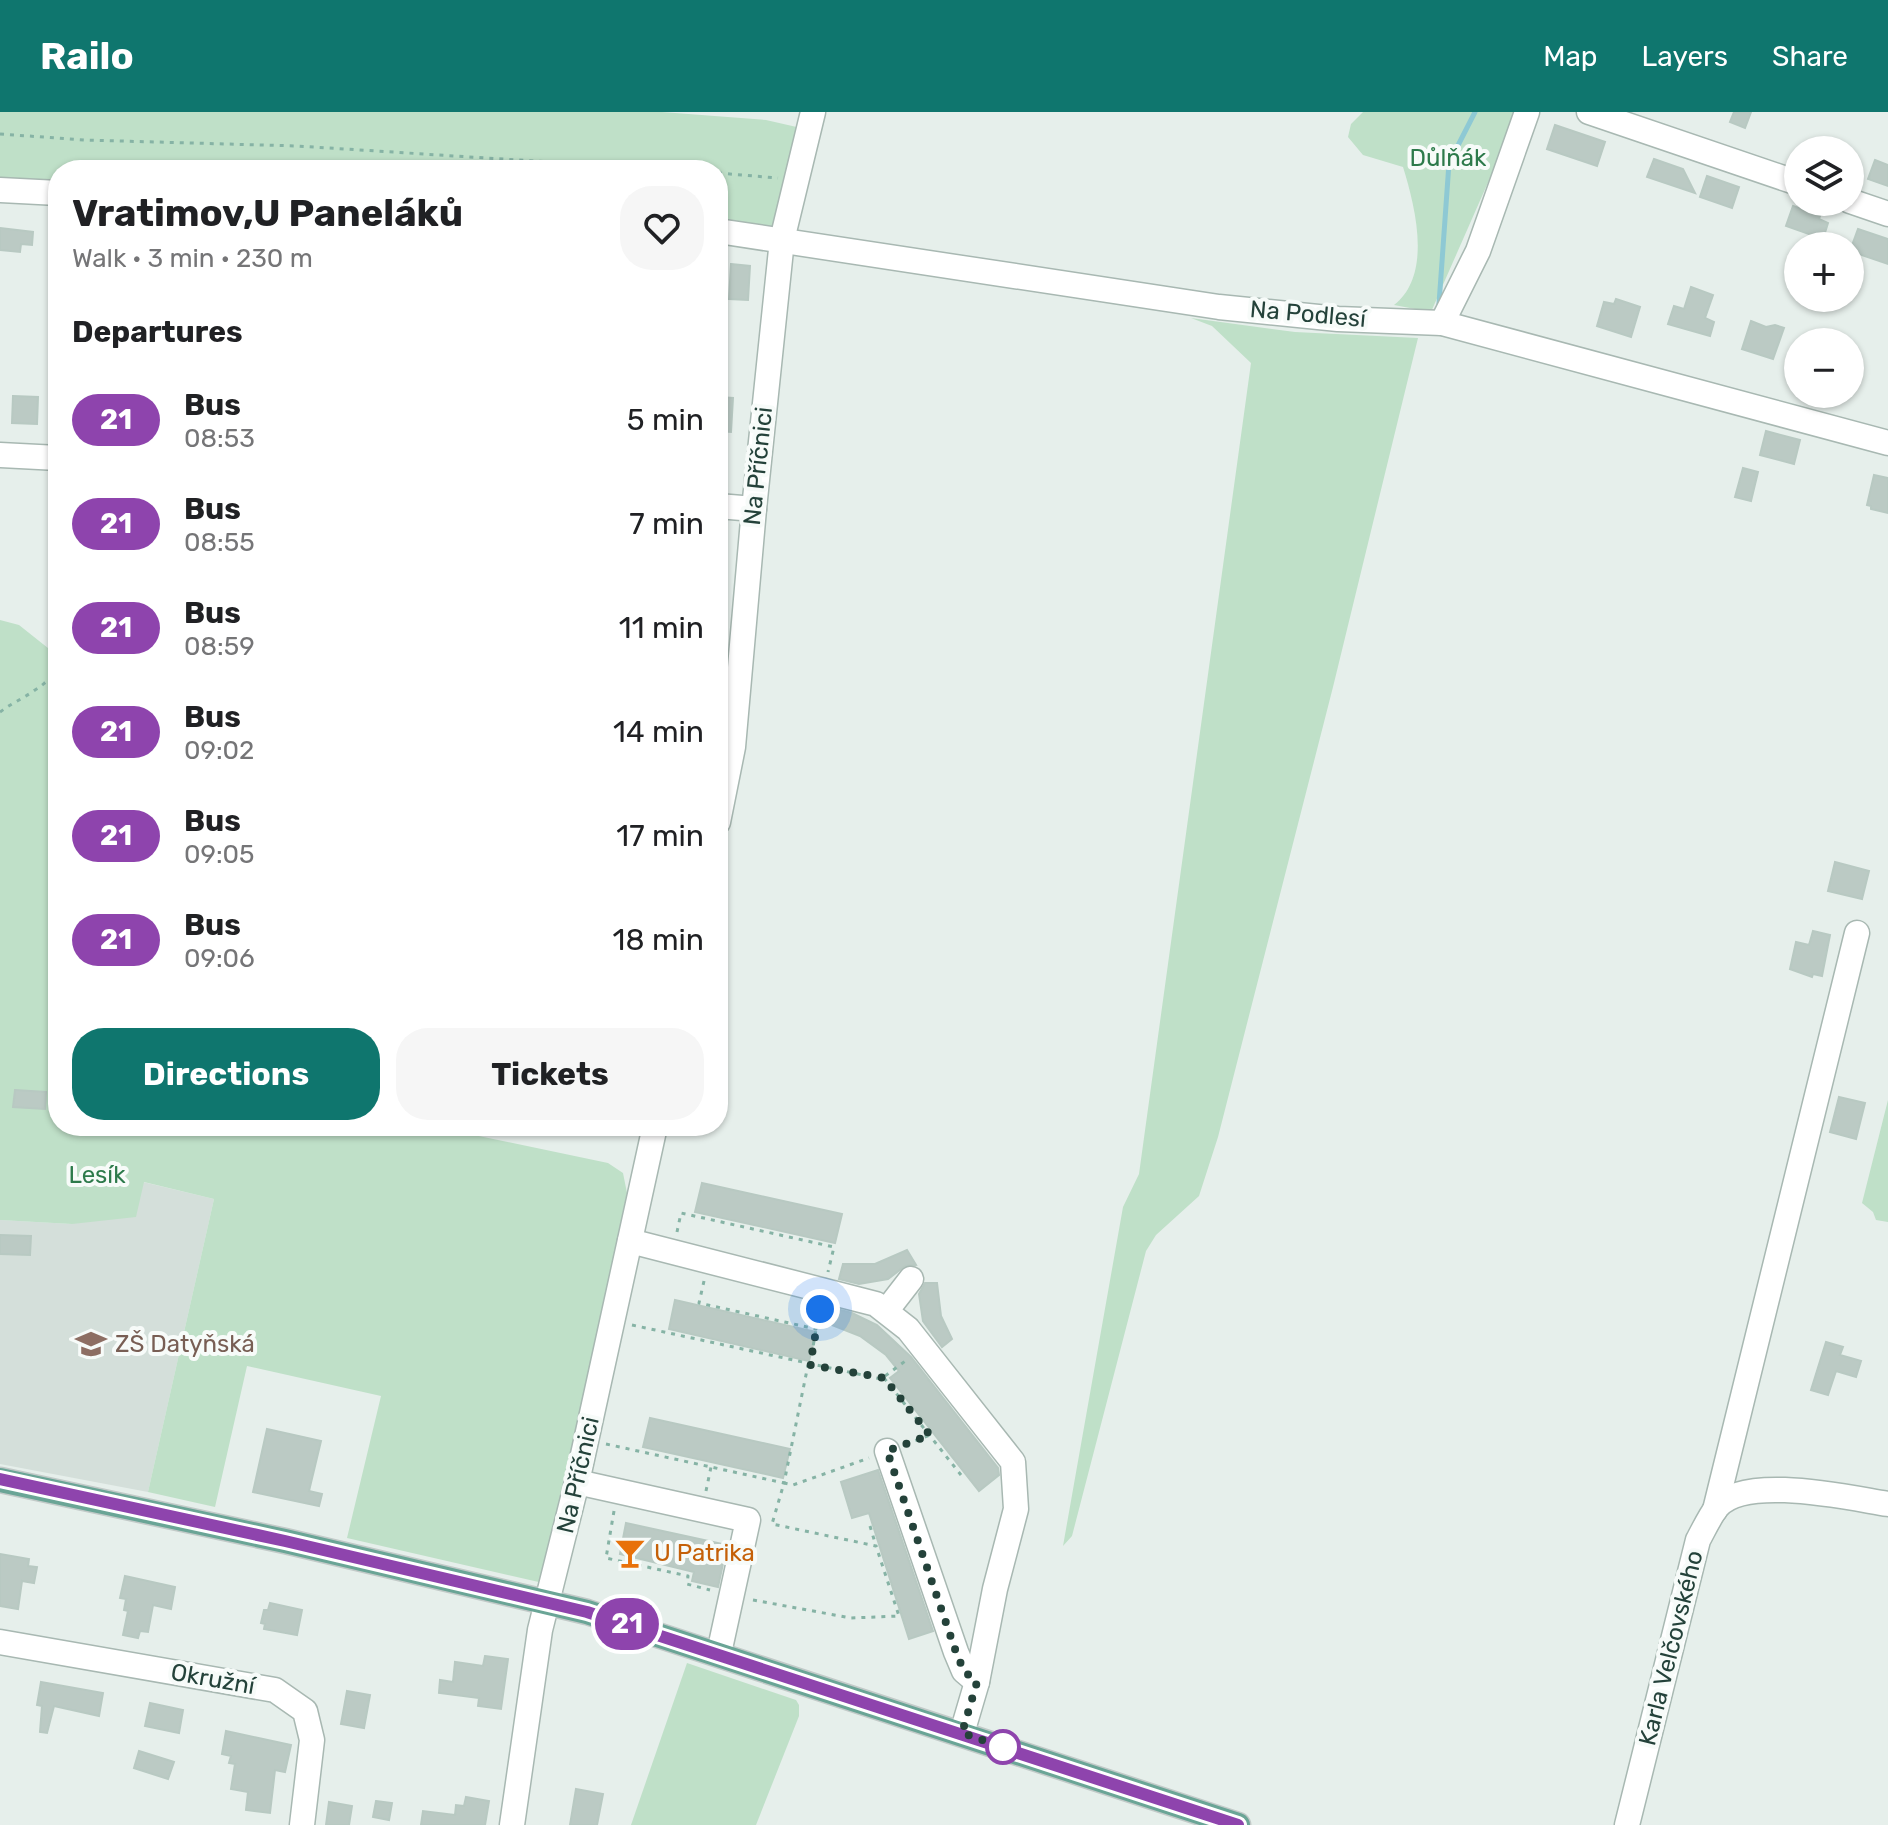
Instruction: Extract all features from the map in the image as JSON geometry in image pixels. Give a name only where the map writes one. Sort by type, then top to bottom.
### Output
[{"type":"main road","points":[[0,1480],[549,1602],[719,1653],[1238,1825]]},
{"type":"street","name":"Na Příčnici","points":[[728,730],[782,240],[813,112]]},
{"type":"street","points":[[1442,323],[1478,251],[1527,112]]},
{"type":"street","points":[[1589,112],[1784,178]]},
{"type":"street","points":[[0,190],[48,192]]},
{"type":"street","points":[[1864,206],[1888,214]]},
{"type":"street","name":"Na Podlesí","points":[[728,232],[1219,307],[1338,319],[1442,323],[1888,443]]},
{"type":"street","points":[[0,455],[48,457]]},
{"type":"street","points":[[728,507],[754,509]]},
{"type":"street","name":"Karla Velčovského","points":[[1627,1825],[1698,1540],[1715,1510],[1857,933]]},
{"type":"street","name":"Na Příčnici","points":[[512,1825],[540,1630],[587,1439],[653,1136]]},
{"type":"street","points":[[630,1241],[863,1299],[887,1310],[922,1347],[1013,1462],[1016,1509],[995,1589],[977,1682],[962,1733]]},
{"type":"street","points":[[887,1310],[911,1279]]},
{"type":"street","points":[[887,1451],[956,1652],[964,1671],[977,1682]]},
{"type":"street","points":[[577,1482],[748,1520],[719,1653]]},
{"type":"street","points":[[1715,1510],[1744,1492],[1792,1489],[1888,1504]]},
{"type":"street","name":"Okružní","points":[[0,1642],[275,1690],[305,1711],[312,1740],[302,1825]]},
{"type":"path","points":[[0,134],[85,140],[312,147],[518,160]]},
{"type":"path","points":[[728,174],[796,179]]},
{"type":"path","points":[[0,712],[19,697],[35,691],[48,679]]},
{"type":"path","points":[[673,1252],[681,1213],[834,1247],[784,1483],[772,1524],[876,1546]]},
{"type":"path","points":[[709,1260],[699,1303],[816,1329]]},
{"type":"path","points":[[612,1321],[809,1365],[884,1378],[961,1475]]},
{"type":"path","points":[[884,1378],[922,1347]]},
{"type":"path","points":[[587,1439],[793,1485],[930,1435]]},
{"type":"path","points":[[618,1491],[606,1558],[688,1576],[687,1584],[732,1595],[851,1618],[899,1616],[870,1526]]},
{"type":"shaded area","name":"ZŠ Datyňská","points":[[143,1182],[214,1199],[148,1492],[0,1464],[0,1220],[72,1224]]},
{"type":"green space","points":[[0,112],[662,112],[766,120],[801,128],[776,229],[728,224],[728,160],[48,160],[48,185],[0,182]]},
{"type":"green space","name":"Důlňák","points":[[1363,112],[1519,112],[1431,312],[1394,305],[1406,292],[1414,276],[1418,239],[1416,220],[1403,167],[1363,155],[1348,137],[1351,124]]},
{"type":"green space","points":[[1191,318],[1295,332],[1418,338],[1218,1137],[1199,1196],[1156,1235],[1146,1251],[1072,1536],[1063,1546],[1123,1207],[1139,1174],[1251,363],[1212,326]]},
{"type":"green space","name":"Lesík","points":[[0,620],[19,625],[48,648],[48,1136],[479,1136],[608,1163],[623,1173],[627,1193],[543,1583],[347,1538],[381,1396],[247,1366],[215,1507],[148,1492],[214,1199],[144,1182],[136,1217],[72,1224],[0,1220]]},
{"type":"green space","points":[[1888,1100],[1888,1222],[1876,1220],[1873,1212],[1862,1203]]},
{"type":"green space","points":[[687,1663],[796,1700],[799,1705],[799,1716],[756,1825],[631,1825]]},
{"type":"building","points":[[1734,112],[1751,112],[1745,128],[1730,122]]},
{"type":"building","points":[[1555,125],[1605,142],[1597,166],[1547,149]]},
{"type":"building","points":[[1654,159],[1683,169],[1695,193],[1647,177]]},
{"type":"building","points":[[1875,160],[1888,165],[1888,186],[1868,179]]},
{"type":"building","points":[[1707,176],[1739,187],[1732,208],[1700,197]]},
{"type":"building","points":[[1790,216],[1820,216],[1819,219],[1828,223],[1825,232],[1803,232],[1786,226]]},
{"type":"building","points":[[0,228],[33,232],[32,245],[21,244],[20,252],[0,250]]},
{"type":"building","points":[[1858,229],[1888,239],[1888,264],[1864,256],[1864,232],[1857,232]]},
{"type":"building","points":[[731,264],[750,266],[748,300],[729,299]]},
{"type":"building","points":[[1691,287],[1713,295],[1705,318],[1714,322],[1710,336],[1668,324],[1674,306],[1684,309]]},
{"type":"building","points":[[1616,299],[1640,307],[1631,337],[1597,326],[1604,302],[1614,304]]},
{"type":"building","points":[[1751,321],[1766,327],[1775,325],[1784,328],[1773,359],[1742,349]]},
{"type":"building","points":[[13,396],[38,397],[37,424],[12,423]]},
{"type":"building","points":[[728,398],[733,398],[731,432],[728,432]]},
{"type":"building","points":[[1766,431],[1800,440],[1794,464],[1760,455]]},
{"type":"building","points":[[1743,468],[1758,472],[1751,501],[1735,497]]},
{"type":"building","points":[[1874,475],[1888,478],[1888,513],[1867,505]]},
{"type":"building","points":[[1835,862],[1869,871],[1862,899],[1828,891]]},
{"type":"building","points":[[1813,931],[1830,935],[1822,976],[1813,974],[1812,977],[1790,969],[1796,942],[1809,945]]},
{"type":"building","points":[[15,1090],[46,1092],[45,1109],[13,1107]]},
{"type":"building","points":[[1839,1097],[1865,1103],[1856,1139],[1830,1132]]},
{"type":"building","points":[[702,1183],[842,1214],[835,1243],[695,1212]]},
{"type":"building","points":[[0,1235],[31,1236],[30,1255],[0,1254]]},
{"type":"building","points":[[907,1250],[916,1265],[905,1266],[888,1279],[859,1284],[839,1279],[843,1264],[875,1264]]},
{"type":"building","points":[[925,1283],[937,1283],[941,1316],[952,1339],[942,1347],[923,1321],[919,1294]]},
{"type":"building","points":[[675,1300],[816,1332],[809,1361],[669,1329]]},
{"type":"building","points":[[833,1308],[877,1325],[911,1357],[998,1468],[999,1475],[979,1491],[890,1378],[899,1371],[886,1355],[860,1336],[829,1324]]},
{"type":"building","points":[[1826,1342],[1843,1347],[1840,1355],[1861,1361],[1856,1377],[1836,1371],[1828,1395],[1811,1390]]},
{"type":"building","points":[[650,1418],[790,1449],[783,1478],[643,1447]]},
{"type":"building","points":[[267,1429],[321,1441],[309,1491],[322,1494],[319,1506],[253,1492]]},
{"type":"building","points":[[878,1470],[933,1631],[909,1639],[869,1513],[852,1518],[841,1482]]},
{"type":"building","points":[[626,1523],[727,1545],[718,1587],[692,1581],[694,1572],[620,1554]]},
{"type":"building","points":[[0,1554],[29,1559],[28,1566],[37,1567],[34,1583],[22,1581],[18,1609],[0,1606]]},
{"type":"building","points":[[125,1576],[175,1587],[171,1609],[153,1605],[148,1632],[140,1631],[138,1638],[123,1635],[128,1611],[124,1610],[126,1599],[120,1598]]},
{"type":"building","points":[[270,1603],[302,1610],[297,1635],[264,1629],[265,1624],[261,1623],[264,1610],[268,1610]]},
{"type":"building","points":[[485,1656],[508,1659],[501,1709],[478,1706],[479,1698],[439,1693],[440,1680],[453,1682],[455,1662],[483,1666]]},
{"type":"building","points":[[41,1682],[103,1693],[99,1716],[54,1706],[47,1733],[40,1732],[42,1706],[37,1705]]},
{"type":"building","points":[[347,1691],[370,1695],[364,1728],[341,1724]]},
{"type":"building","points":[[150,1703],[183,1710],[179,1733],[145,1726]]},
{"type":"building","points":[[226,1731],[291,1745],[285,1772],[275,1770],[270,1813],[246,1810],[248,1792],[231,1789],[235,1764],[229,1763],[231,1756],[222,1754]]},
{"type":"building","points":[[139,1751],[174,1762],[168,1779],[134,1768]]},
{"type":"building","points":[[576,1789],[603,1794],[597,1825],[570,1825]]},
{"type":"building","points":[[466,1797],[489,1801],[485,1825],[421,1825],[423,1811],[455,1815],[456,1805],[464,1806]]},
{"type":"building","points":[[376,1801],[392,1803],[389,1820],[373,1817]]},
{"type":"building","points":[[329,1802],[352,1806],[349,1825],[326,1825]]},
{"type":"waterway","points":[[1439,304],[1449,163],[1475,112]]},
{"type":"bus line","name":"21","points":[[0,1479],[285,1541],[587,1612],[760,1666],[1238,1825]]},
{"type":"place","name":"ZŠ Datyňská","points":[[91,1344]]},
{"type":"place","name":"U Patrika","points":[[630,1553]]},
{"type":"route","points":[[820,1309],[810,1365],[884,1378],[930,1435],[887,1451],[956,1652],[964,1671],[977,1682],[962,1733],[1003,1747]]}]
